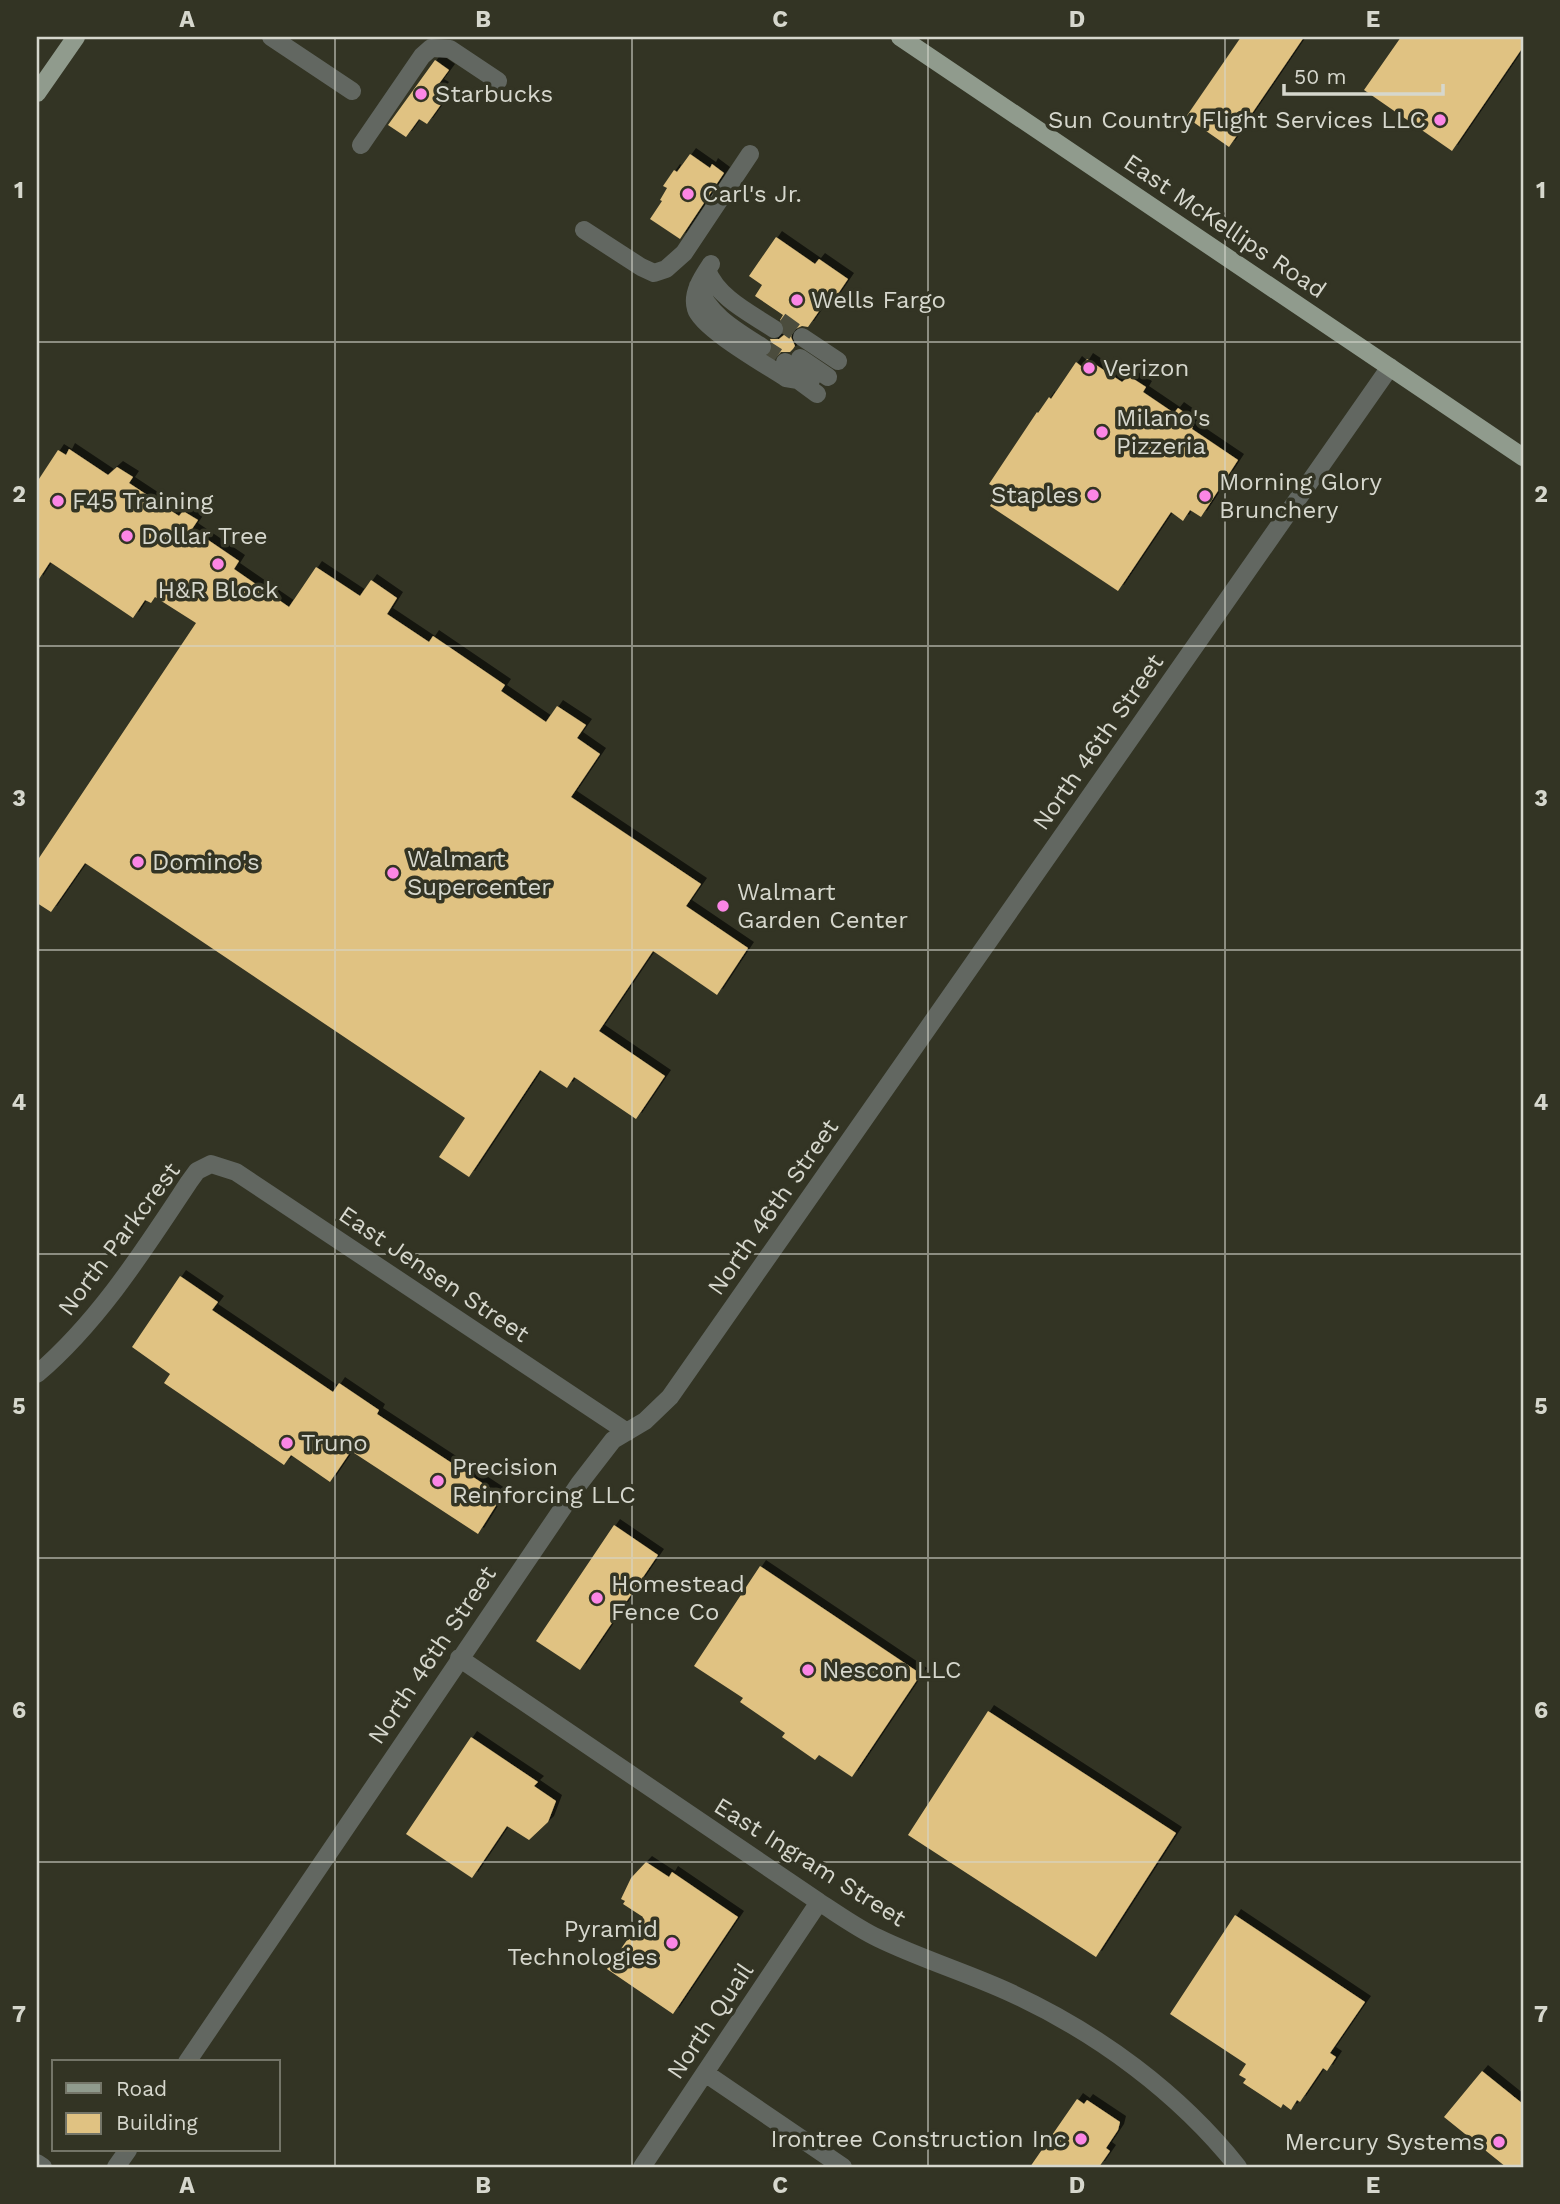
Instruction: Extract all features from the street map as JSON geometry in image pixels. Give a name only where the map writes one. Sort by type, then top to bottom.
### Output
[{"type":"main road","points":[[37,93],[76,37]]},
{"type":"main road","name":"East McKellips Road","points":[[900,37],[1523,457]]},
{"type":"street","points":[[271,37],[352,90]]},
{"type":"street","points":[[361,145],[422,56],[431,48],[450,49],[498,81]]},
{"type":"street","points":[[584,230],[641,267],[654,273],[666,269],[684,253],[750,154]]},
{"type":"street","points":[[705,275],[702,297],[713,310],[771,333],[715,273],[705,275],[696,291],[696,309],[707,325],[786,378],[798,380],[827,377]]},
{"type":"street","points":[[827,377],[794,349],[827,377]]},
{"type":"street","name":"North 46th Street","points":[[188,2060],[579,1484],[613,1440],[645,1421],[670,1397],[1390,367]]},
{"type":"street","name":"East Jensen Street","points":[[211,1164],[236,1172],[627,1432]]},
{"type":"street","name":"North Parkcrest","points":[[37,1374],[68,1346],[90,1321],[197,1171],[211,1164]]},
{"type":"street","name":"East Ingram Street","points":[[459,1658],[818,1902],[877,1937],[1010,1993],[1068,2022],[1155,2082],[1219,2143],[1238,2167]]},
{"type":"street","name":"North Quail","points":[[642,2167],[818,1902]]},
{"type":"street","points":[[705,2073],[843,2167]]},
{"type":"street","points":[[116,2167],[127,2152]]},
{"type":"street","points":[[37,2163],[43,2167]]},
{"type":"building","points":[[1241,37],[1304,37],[1229,147],[1186,117]]},
{"type":"building","name":"Sun Country Flight Services LLC","points":[[1401,37],[1523,37],[1523,47],[1452,151],[1364,90]]},
{"type":"building","name":"Starbucks","points":[[435,60],[449,70],[438,85],[443,88],[435,98],[442,103],[427,124],[419,119],[406,137],[388,125]]},
{"type":"building","name":"Carl's Jr.","points":[[690,154],[710,168],[712,164],[724,173],[680,239],[650,219],[662,201],[660,200],[667,188],[663,186]]},
{"type":"building","name":"Wells Fargo","points":[[776,237],[815,264],[819,259],[848,279],[829,307],[824,304],[808,327],[802,326],[793,330],[793,349],[790,352],[781,352],[775,358],[770,355],[773,347],[770,339],[779,339],[784,335],[784,324],[780,320],[783,315],[755,296],[762,285],[749,276]]},
{"type":"building","name":"Staples","points":[[1087,359],[1122,382],[1129,376],[1146,387],[1143,392],[1174,413],[1178,408],[1195,420],[1192,429],[1238,460],[1201,517],[1190,510],[1183,521],[1171,512],[1118,591],[990,506],[1000,490],[989,484],[1037,412],[1049,397],[1051,399],[1076,362],[1082,367]]},
{"type":"building","name":"Walmart Supercenter","points":[[69,449],[108,475],[117,467],[133,477],[129,483],[179,516],[183,511],[198,520],[192,529],[239,561],[234,569],[289,607],[316,567],[360,596],[371,580],[397,598],[387,614],[429,642],[433,636],[505,685],[501,691],[546,722],[557,706],[586,725],[577,738],[600,754],[571,797],[701,884],[686,906],[748,948],[717,995],[653,951],[599,1031],[665,1076],[636,1119],[574,1077],[567,1088],[540,1070],[469,1177],[439,1157],[465,1118],[85,863],[51,912],[37,903],[37,861],[196,623],[155,597],[151,603],[145,600],[133,618],[50,562],[37,582],[37,482],[58,450],[66,455]]},
{"type":"building","points":[[180,1276],[218,1302],[212,1310],[333,1392],[339,1383],[379,1410],[377,1414],[502,1496],[478,1534],[351,1451],[330,1482],[291,1455],[284,1465],[164,1383],[170,1374],[132,1347]]},
{"type":"building","name":"Homestead Fence Co","points":[[614,1525],[658,1555],[580,1670],[536,1641]]},
{"type":"building","name":"Nescon LLC","points":[[760,1566],[921,1674],[852,1777],[819,1755],[815,1760],[782,1737],[785,1733],[740,1702],[743,1698],[694,1666]]},
{"type":"building","points":[[988,1711],[1176,1833],[1096,1957],[908,1835]]},
{"type":"building","points":[[471,1737],[538,1782],[534,1786],[556,1801],[548,1822],[529,1840],[507,1826],[472,1878],[406,1834]]},
{"type":"building","name":"Pyramid Technologies","points":[[646,1862],[669,1877],[672,1872],[738,1917],[673,2014],[607,1969],[643,1917],[623,1904],[625,1901],[621,1899],[631,1878]]},
{"type":"building","points":[[1235,1915],[1365,2002],[1330,2053],[1336,2057],[1327,2071],[1323,2068],[1300,2102],[1297,2100],[1291,2110],[1283,2104],[1281,2108],[1243,2083],[1246,2079],[1239,2075],[1246,2064],[1170,2014]]},
{"type":"building","name":"Mercury Systems","points":[[1482,2071],[1523,2104],[1523,2167],[1506,2167],[1444,2117]]},
{"type":"building","name":"Irontree Construction Inc","points":[[1077,2099],[1084,2104],[1087,2100],[1120,2122],[1106,2148],[1110,2151],[1099,2167],[1030,2167]]},
{"type":"tunnel","points":[[780,321],[802,337]]},
{"type":"tunnel","points":[[762,347],[785,362]]},
{"type":"place","name":"Starbucks","points":[[421,94]]},
{"type":"place","name":"Sun Country Flight Services LLC","points":[[1440,120]]},
{"type":"place","name":"Carl's Jr.","points":[[688,194]]},
{"type":"place","name":"Wells Fargo","points":[[797,300]]},
{"type":"place","name":"Verizon","points":[[1089,368]]},
{"type":"place","name":"Milano's Pizzeria","points":[[1102,432]]},
{"type":"place","name":"Staples","points":[[1093,495]]},
{"type":"place","name":"Morning Glory Brunchery","points":[[1205,496]]},
{"type":"place","name":"F45 Training","points":[[58,501]]},
{"type":"place","name":"Dollar Tree","points":[[127,536]]},
{"type":"place","name":"H&R Block","points":[[218,564]]},
{"type":"place","name":"Domino's","points":[[138,862]]},
{"type":"place","name":"Walmart Supercenter","points":[[393,873]]},
{"type":"place","name":"Walmart Garden Center","points":[[723,906]]},
{"type":"place","name":"Truno","points":[[287,1443]]},
{"type":"place","name":"Precision Reinforcing LLC","points":[[438,1481]]},
{"type":"place","name":"Homestead Fence Co","points":[[597,1598]]},
{"type":"place","name":"Nescon LLC","points":[[808,1670]]},
{"type":"place","name":"Pyramid Technologies","points":[[672,1943]]},
{"type":"place","name":"Irontree Construction Inc","points":[[1081,2139]]},
{"type":"place","name":"Mercury Systems","points":[[1499,2142]]}]
